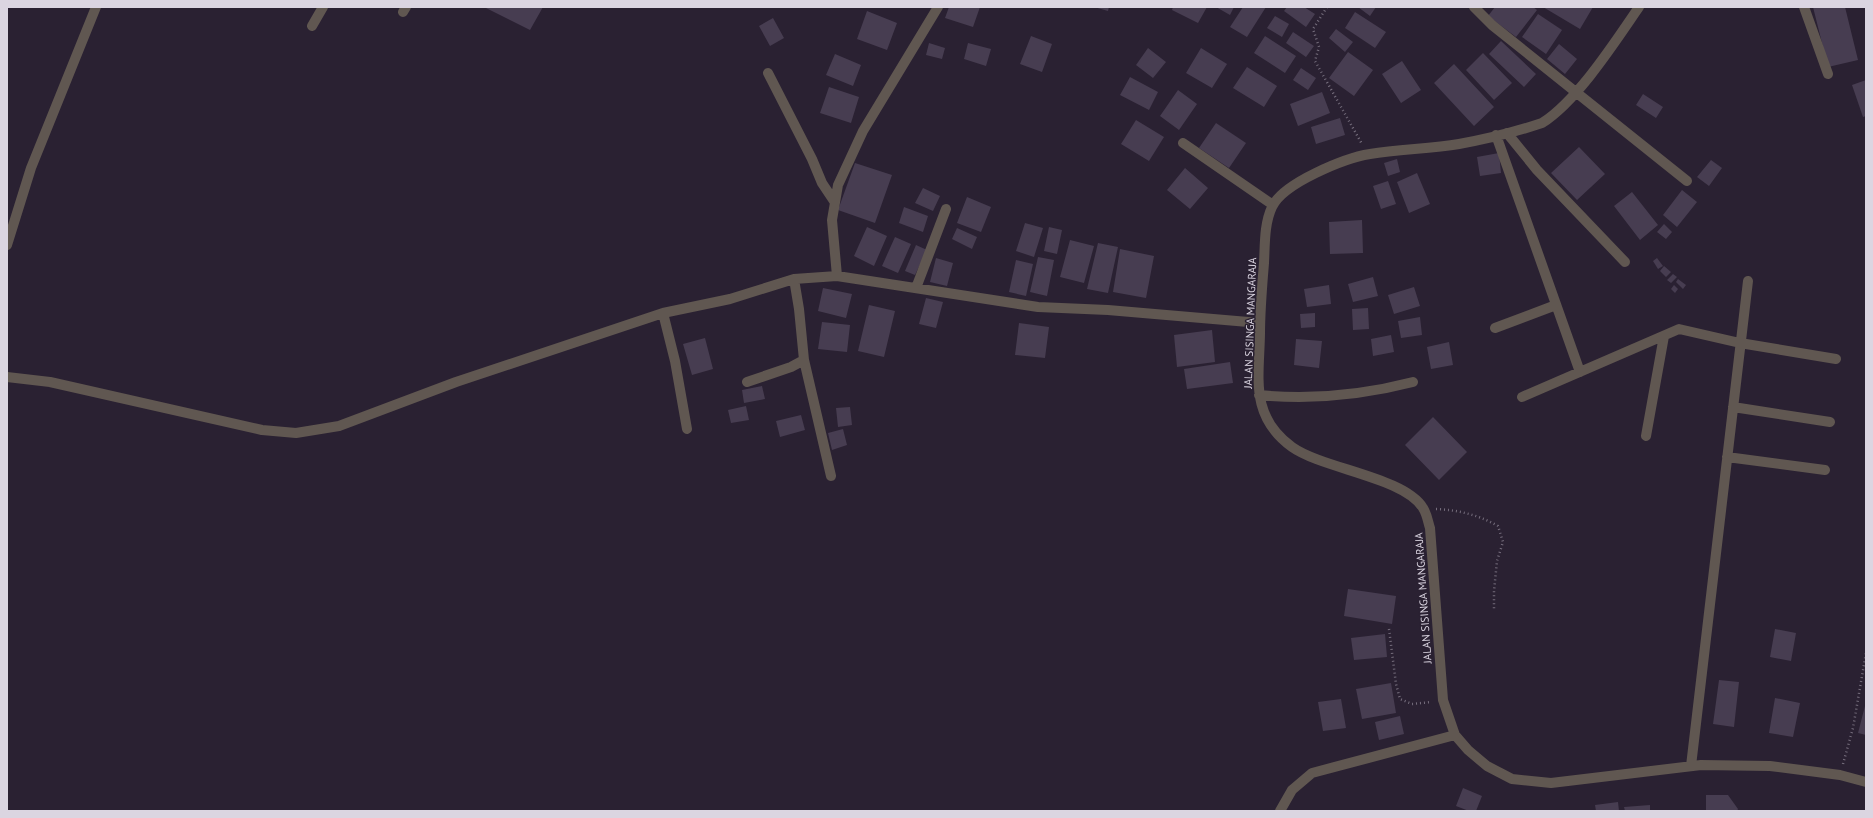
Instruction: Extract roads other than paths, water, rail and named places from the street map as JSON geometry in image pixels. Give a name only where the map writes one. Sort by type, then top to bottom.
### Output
[{"type":"street","points":[[7,245],[31,168],[96,7]]},
{"type":"street","points":[[312,26],[323,7]]},
{"type":"street","points":[[837,276],[832,220],[834,201],[838,185],[863,131],[938,7]]},
{"type":"street","points":[[1474,7],[1492,25],[1687,182]]},
{"type":"street","name":"JALAN SISINGA MANGARAJA","points":[[1639,7],[1611,48],[1575,92],[1552,117],[1542,124],[1458,144],[1368,154],[1316,173],[1296,183],[1273,205],[1267,222],[1260,322],[1259,395],[1265,417],[1275,432],[1294,448],[1323,461],[1401,489],[1413,497],[1423,508],[1430,528],[1443,700],[1454,735],[1468,750],[1487,766],[1512,780],[1551,783],[1691,766],[1770,766],[1840,775],[1866,782]]},
{"type":"street","points":[[1804,7],[1828,74]]},
{"type":"street","points":[[768,73],[812,159],[822,183],[834,201]]},
{"type":"street","points":[[1507,133],[1537,170],[1624,262]]},
{"type":"street","points":[[1496,135],[1580,372]]},
{"type":"street","points":[[1183,143],[1273,205]]},
{"type":"street","points":[[916,288],[946,209]]},
{"type":"street","points":[[7,377],[50,382],[262,430],[296,433],[339,426],[456,382],[663,313],[730,299],[794,279],[837,276],[1038,307],[1108,310],[1260,322]]},
{"type":"street","points":[[794,279],[804,360],[832,476]]},
{"type":"street","points":[[1691,766],[1748,281]]},
{"type":"street","points":[[1495,328],[1556,305]]},
{"type":"street","points":[[663,313],[675,361],[687,429]]},
{"type":"street","points":[[1522,397],[1679,329],[1740,343],[1836,359]]},
{"type":"street","points":[[1646,436],[1664,336]]},
{"type":"street","points":[[747,382],[791,367],[804,360]]},
{"type":"street","points":[[1259,395],[1334,396],[1390,388],[1413,382]]},
{"type":"street","points":[[1733,407],[1830,422]]},
{"type":"street","points":[[1727,457],[1825,470]]},
{"type":"street","points":[[1280,811],[1292,790],[1312,773],[1454,735]]}]
